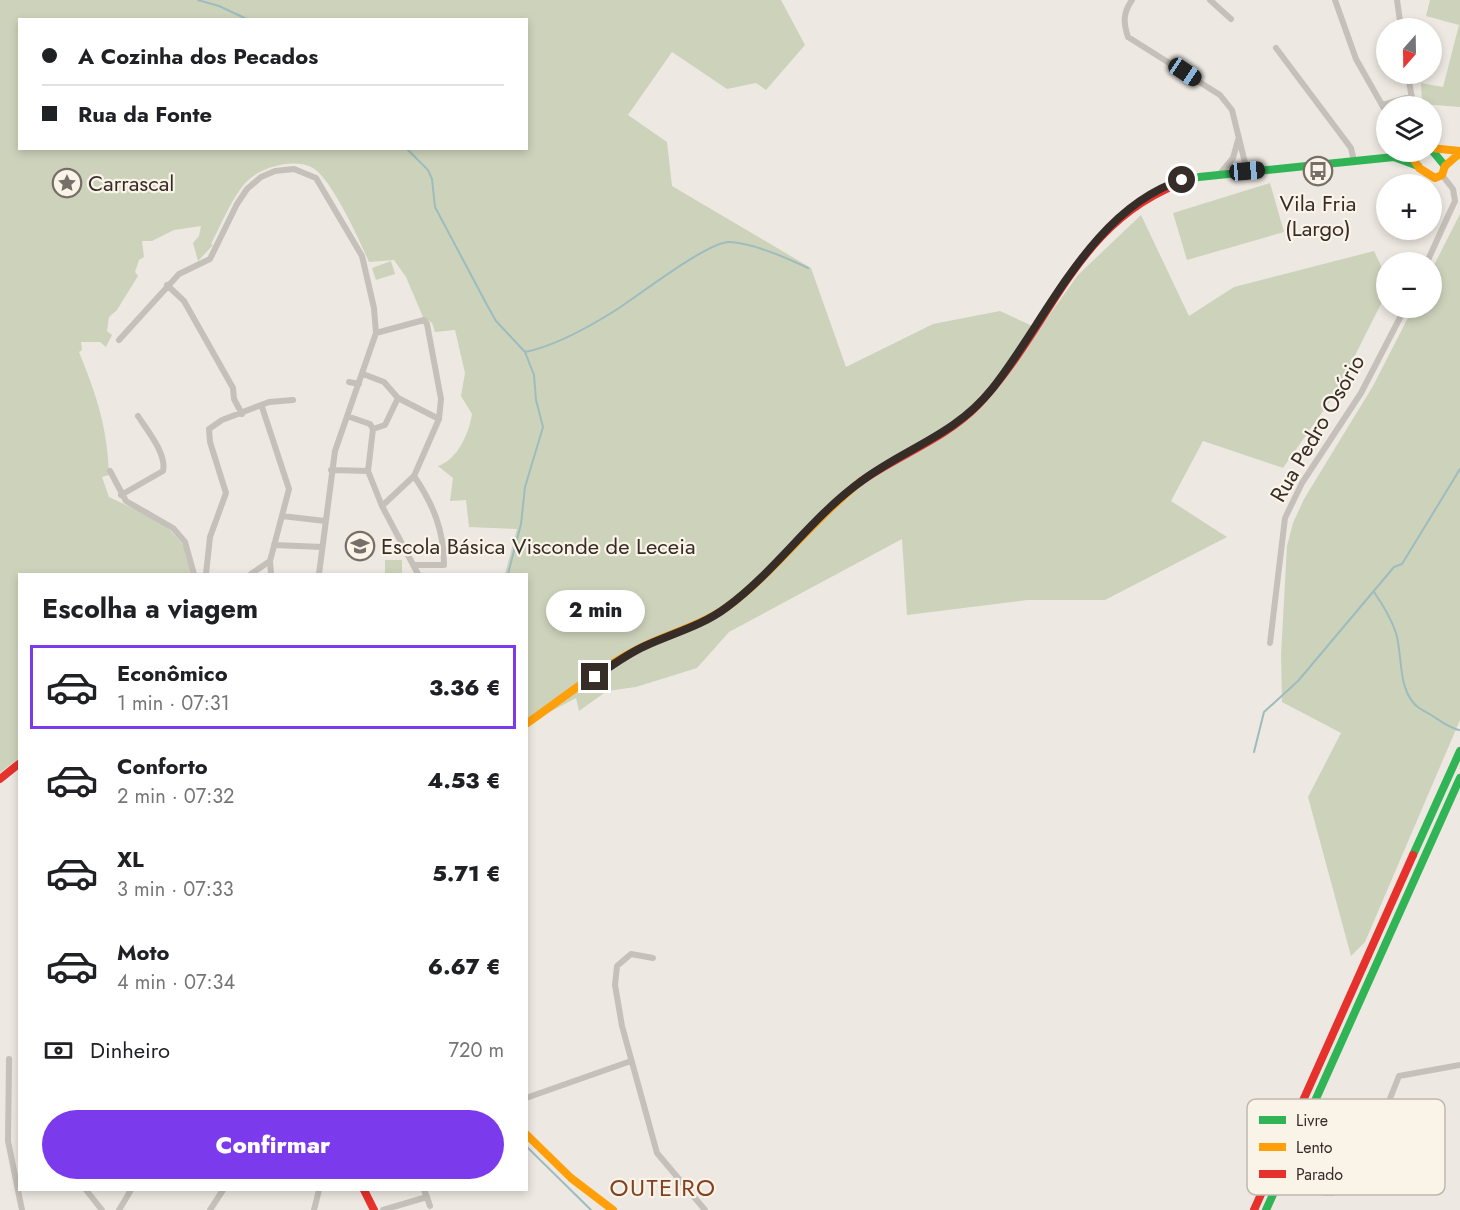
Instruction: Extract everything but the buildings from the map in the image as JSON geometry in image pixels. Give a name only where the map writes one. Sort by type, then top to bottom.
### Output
[{"type":"main road","points":[[1442,150],[1460,152]]},
{"type":"main road","points":[[1415,162],[1430,177],[1444,170],[1460,152]]},
{"type":"main road","points":[[528,723],[634,651],[706,620],[733,602],[814,521],[848,491],[874,471],[940,436],[969,414],[998,381],[1081,260],[1135,205],[1176,182],[1247,171],[1376,158]]},
{"type":"main road","points":[[1407,162],[1418,166]]},
{"type":"main road","points":[[1439,162],[1444,170]]},
{"type":"main road","points":[[1304,1099],[1460,751]]},
{"type":"main road","points":[[0,779],[18,765]]},
{"type":"main road","points":[[1316,1099],[1460,778]]},
{"type":"main road","points":[[528,1136],[570,1178],[608,1208]]},
{"type":"main road","points":[[364,1191],[374,1210]]},
{"type":"main road","points":[[1254,1210],[1261,1195]]},
{"type":"main road","points":[[1266,1210],[1273,1195]]},
{"type":"street","points":[[1132,0],[1126,9],[1123,23],[1128,37],[1220,95],[1232,110],[1247,171]]},
{"type":"street","points":[[1210,0],[1231,19]]},
{"type":"street","points":[[1335,0],[1356,59],[1377,96]]},
{"type":"street","points":[[1397,0],[1400,18]]},
{"type":"street","points":[[1276,48],[1351,148],[1354,161]]},
{"type":"street","points":[[1410,84],[1412,96]]},
{"type":"street","points":[[1219,175],[1233,158],[1239,133]]},
{"type":"street","points":[[119,340],[178,274],[210,259],[237,204],[247,189],[261,177],[275,171],[294,169],[316,178],[362,256],[372,298],[376,333],[331,470],[319,573]]},
{"type":"street","points":[[1432,252],[1455,201],[1453,189],[1444,170]]},
{"type":"street","points":[[167,285],[184,301],[233,388],[234,399],[242,414]]},
{"type":"street","name":"Rua Pedro Osório","points":[[1270,643],[1285,518],[1302,483],[1361,393],[1400,318]]},
{"type":"street","points":[[376,333],[424,320],[428,324],[441,399],[439,419],[414,476],[382,506]]},
{"type":"street","points":[[363,374],[384,382],[398,398],[439,419]]},
{"type":"street","points":[[349,382],[359,384]]},
{"type":"street","points":[[373,429],[385,425],[398,398]]},
{"type":"street","points":[[206,573],[210,537],[226,493],[210,442],[209,429],[213,425],[262,407],[269,402],[293,400]]},
{"type":"street","points":[[262,407],[289,489],[270,561],[271,573]]},
{"type":"street","points":[[347,416],[370,424],[373,429],[368,471],[382,506],[417,573]]},
{"type":"street","points":[[121,495],[163,471],[164,467],[156,445],[138,417]]},
{"type":"street","points":[[331,470],[368,471]]},
{"type":"street","points":[[110,471],[121,495],[136,509],[156,516],[173,528],[185,542],[194,573]]},
{"type":"street","points":[[413,565],[444,565],[440,526],[429,497],[414,476]]},
{"type":"street","points":[[282,516],[325,521]]},
{"type":"street","points":[[274,545],[322,548]]},
{"type":"street","points":[[252,573],[270,561]]},
{"type":"street","points":[[653,958],[631,954],[623,959],[615,970],[622,1026],[659,1157],[705,1210]]},
{"type":"street","points":[[9,1059],[8,1141],[18,1190]]},
{"type":"street","points":[[528,1097],[631,1061]]},
{"type":"street","points":[[1388,1099],[1395,1080],[1411,1072],[1460,1065]]},
{"type":"street","points":[[18,1191],[22,1210]]},
{"type":"street","points":[[87,1191],[102,1210]]},
{"type":"street","points":[[118,1210],[130,1191]]},
{"type":"street","points":[[210,1210],[222,1191]]},
{"type":"street","points":[[314,1210],[319,1191]]},
{"type":"street","points":[[424,1191],[430,1206]]},
{"type":"street","points":[[383,1210],[427,1197]]},
{"type":"green space","points":[[0,0],[781,0],[805,45],[766,90],[756,83],[727,89],[672,52],[628,115],[667,142],[672,186],[811,268],[846,367],[933,324],[1000,311],[1039,329],[1078,275],[1141,215],[1189,316],[1234,287],[1374,251],[1376,255],[1376,314],[1337,391],[1283,468],[1203,441],[1171,501],[1227,537],[1105,600],[1027,600],[907,615],[902,539],[729,632],[697,668],[636,687],[607,691],[579,711],[576,698],[528,723],[528,573],[505,573],[517,529],[469,527],[466,500],[450,501],[453,478],[438,466],[451,458],[461,445],[472,414],[461,396],[465,373],[455,330],[435,332],[432,323],[423,317],[406,277],[394,260],[369,262],[344,211],[320,174],[309,166],[299,164],[276,166],[253,176],[245,183],[225,215],[211,244],[213,245],[198,261],[193,243],[199,236],[201,226],[174,230],[152,241],[142,241],[144,257],[139,260],[135,272],[138,276],[117,310],[109,317],[107,331],[112,335],[106,347],[100,342],[81,342],[82,350],[79,352],[96,398],[103,426],[109,475],[102,477],[109,497],[164,523],[184,546],[193,573],[18,573],[18,759],[0,773]]},
{"type":"green space","points":[[1430,0],[1460,0],[1460,107],[1442,106],[1442,96],[1422,96],[1421,84],[1443,87],[1459,25],[1442,20],[1442,18],[1426,16]]},
{"type":"green space","points":[[1270,183],[1284,232],[1187,260],[1173,213]]},
{"type":"green space","points":[[1460,214],[1460,720],[1365,942],[1351,956],[1308,797],[1341,733],[1282,702],[1281,655],[1287,546],[1293,523],[1304,499],[1373,386],[1408,318],[1442,318],[1441,252]]},
{"type":"green space","points":[[391,261],[395,274],[376,280],[372,268]]},
{"type":"green space","points":[[385,560],[402,560],[402,573],[385,573]]},
{"type":"waterway","points":[[198,0],[219,6],[245,18]]},
{"type":"waterway","points":[[408,150],[428,170],[432,179],[435,207],[496,321],[525,352],[534,375],[536,400],[543,427],[525,487],[521,524],[508,573]]},
{"type":"waterway","points":[[525,352],[560,341],[584,329],[690,259],[720,244],[730,242],[749,245],[808,268]]},
{"type":"waterway","points":[[1254,752],[1264,712],[1298,681],[1394,567],[1402,564],[1460,469]]},
{"type":"waterway","points":[[1374,592],[1396,633],[1407,693],[1419,708],[1444,724],[1459,730]]},
{"type":"waterway","points":[[528,1148],[591,1210]]},
{"type":"traffic: fast","points":[[1189,180],[1199,177],[1394,157],[1418,166]]},
{"type":"traffic: fast","points":[[1442,162],[1445,166]]},
{"type":"traffic: fast","points":[[1413,855],[1460,751]]},
{"type":"traffic: fast","points":[[1316,1099],[1460,778]]},
{"type":"traffic: fast","points":[[1266,1210],[1273,1195]]},
{"type":"traffic: slow","points":[[1442,149],[1460,151]]},
{"type":"traffic: slow","points":[[1415,162],[1419,168],[1435,178],[1442,175],[1445,166],[1460,153]]},
{"type":"traffic: slow","points":[[528,723],[622,658],[647,644],[705,620],[727,607],[762,578],[826,512],[860,482]]},
{"type":"traffic: slow","points":[[528,1136],[571,1178],[613,1210]]},
{"type":"traffic: jam","points":[[860,482],[951,428],[965,417],[1004,374],[1069,277],[1092,247],[1118,220],[1150,197],[1189,180]]},
{"type":"traffic: jam","points":[[0,779],[18,765]]},
{"type":"traffic: jam","points":[[1304,1099],[1413,855]]},
{"type":"traffic: jam","points":[[364,1191],[374,1210]]},
{"type":"traffic: jam","points":[[1254,1210],[1261,1195]]},
{"type":"place","name":"Vila Fria (Largo)","points":[[1318,171]]},
{"type":"place","name":"Carrascal","points":[[67,183]]},
{"type":"place","name":"Escola Básica Visconde de Leceia","points":[[360,546]]},
{"type":"district","name":"OUTEIRO","points":[[663,1188]]},
{"type":"route","points":[[595,677],[634,651],[693,627],[724,609],[753,585],[814,521],[848,491],[874,471],[940,436],[960,422],[994,387],[1065,282],[1101,237],[1135,205],[1182,180]]}]
